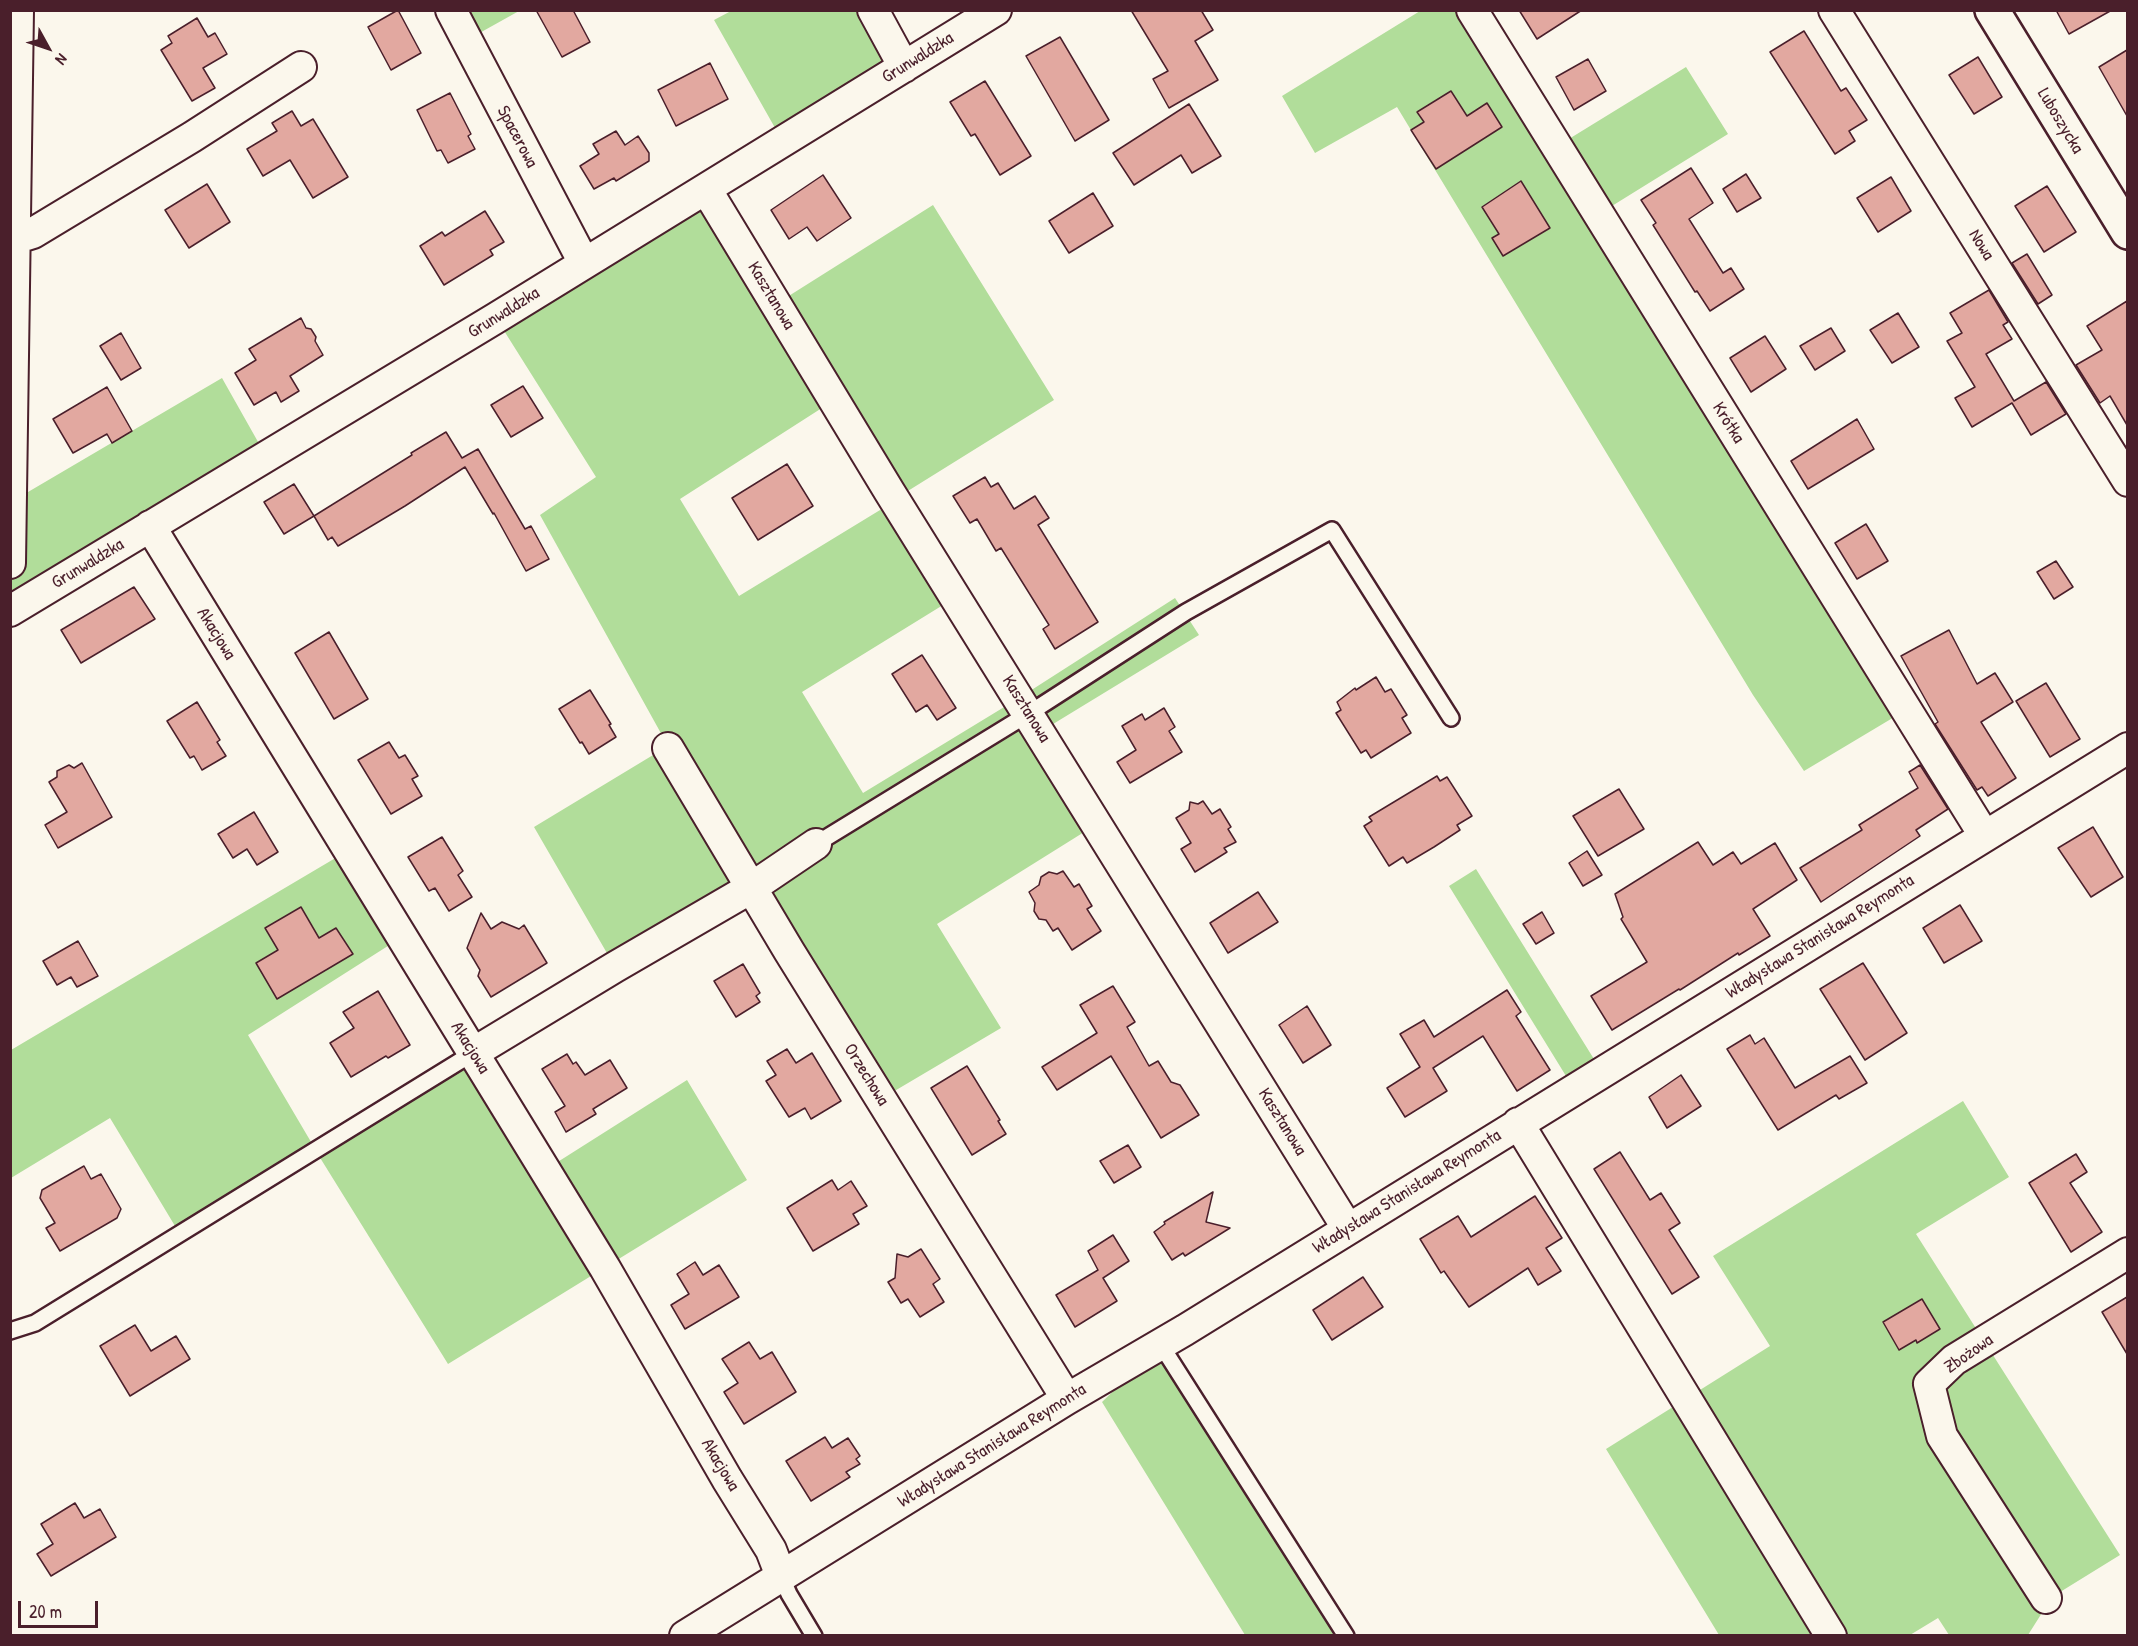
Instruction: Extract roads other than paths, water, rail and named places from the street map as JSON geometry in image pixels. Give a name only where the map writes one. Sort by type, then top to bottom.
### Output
[{"type":"street","points":[[10,563],[18,10]]},
{"type":"street","name":"Spacerowa","points":[[451,10],[584,263]]},
{"type":"street","points":[[873,10],[904,67]]},
{"type":"street","name":"Grunwaldzka","points":[[10,611],[496,318],[996,10]]},
{"type":"street","name":"Krótka","points":[[1472,10],[1984,835]]},
{"type":"street","name":"Nowa","points":[[1834,10],[2127,481]]},
{"type":"street","name":"Luboszycka","points":[[1992,10],[2127,232]]},
{"type":"street","points":[[14,239],[33,233],[192,137],[301,67]]},
{"type":"street","name":"Kasztanowa","points":[[706,189],[889,491],[1348,1229]]},
{"type":"street","name":"Akacjowa","points":[[150,526],[605,1268],[771,1550],[781,1576]]},
{"type":"street","name":"Orzechowa","points":[[668,748],[751,888],[1067,1399]]},
{"type":"street","name":"Władysława Stanisława Reymonta","points":[[685,1635],[1067,1399],[1161,1345],[2127,748]]},
{"type":"street","points":[[473,1053],[751,888],[816,844]]},
{"type":"street","points":[[1518,1123],[1831,1635]]},
{"type":"street","name":"Zbożowa","points":[[2046,1598],[1942,1436],[1929,1384],[1954,1360],[2127,1253]]},
{"type":"lane","points":[[816,844],[1028,714],[1186,612],[1332,530],[1451,718]]},
{"type":"lane","points":[[10,1332],[35,1323],[473,1053]]},
{"type":"lane","points":[[1161,1345],[1346,1635]]},
{"type":"lane","points":[[781,1576],[789,1594],[814,1635]]}]
